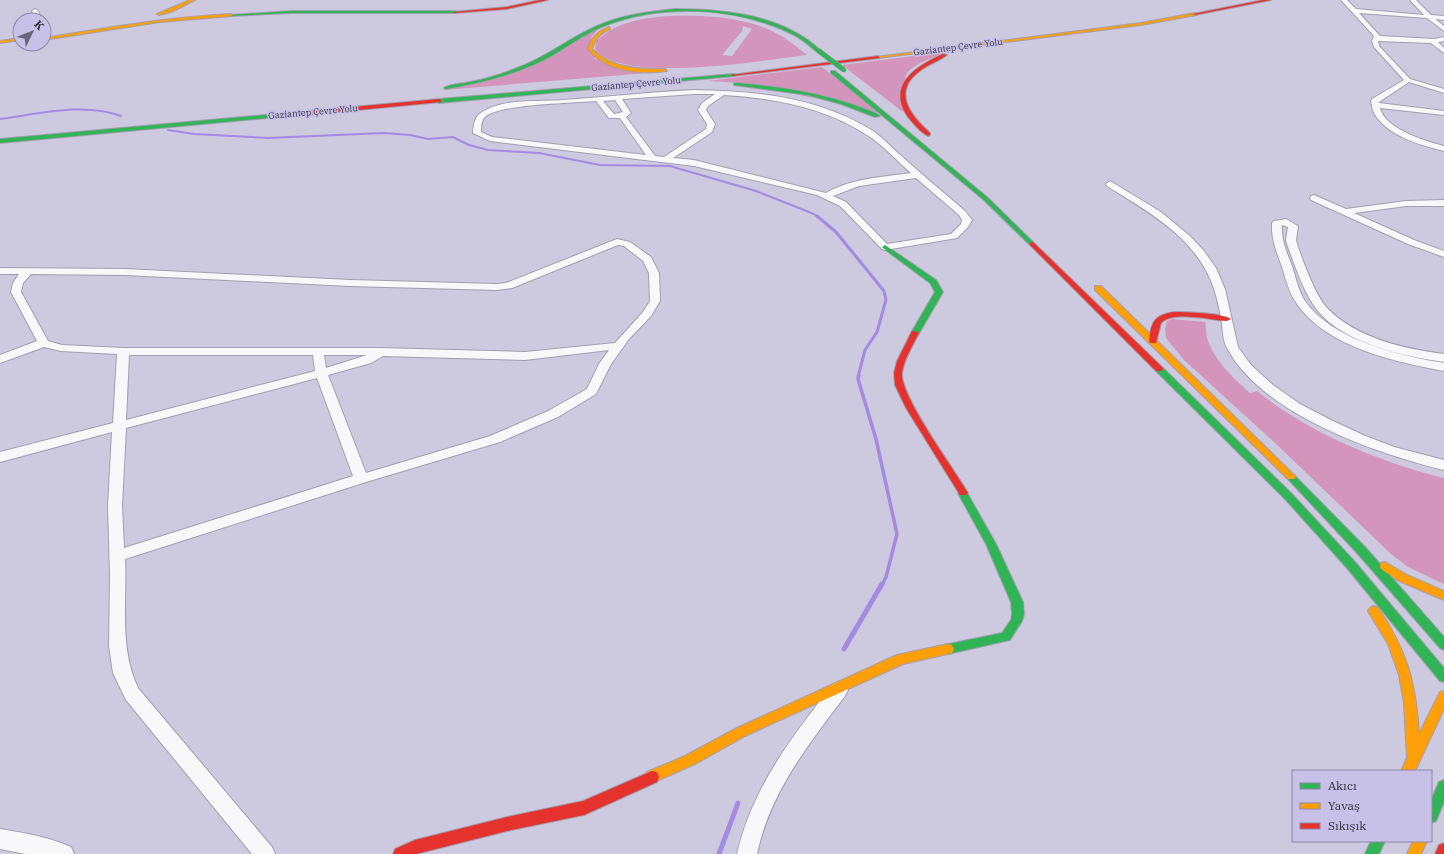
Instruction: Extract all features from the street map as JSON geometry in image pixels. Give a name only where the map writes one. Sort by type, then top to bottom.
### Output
[{"type":"main road","points":[[52,35],[170,11],[193,0]]},
{"type":"main road","points":[[52,36],[199,16],[291,12],[468,12],[507,8],[546,0]]},
{"type":"main road","name":"Gaziantep Çevre Yolu","points":[[0,133],[75,125],[584,82],[780,63],[1126,21],[1238,0]]},
{"type":"main road","name":"Gaziantep Çevre Yolu","points":[[0,142],[70,134],[749,73],[1141,24],[1269,0]]},
{"type":"main road","points":[[435,90],[483,80],[520,69],[546,57],[604,24],[620,19],[650,13],[698,12],[752,19],[792,32],[844,70],[933,140],[914,122],[905,108],[902,94],[903,86],[913,72],[933,59],[946,55],[1030,38]]},
{"type":"main road","points":[[672,70],[639,69],[607,62],[592,53],[590,49],[592,40],[601,31],[630,20],[665,15],[698,14],[736,19],[768,27],[786,36],[808,52],[970,184],[1231,439],[1289,497],[1351,565],[1444,677]]},
{"type":"main road","points":[[0,42],[12,41]]},
{"type":"main road","points":[[696,69],[780,63]]},
{"type":"main road","points":[[599,87],[716,83],[754,85],[803,92],[840,102],[880,118],[936,156]]},
{"type":"main road","points":[[343,102],[365,98]]},
{"type":"main road","points":[[400,854],[415,847],[507,824],[584,808],[690,760],[741,732],[901,659],[1006,636],[1018,621],[1018,608],[998,558],[948,469],[907,401],[899,384],[899,369],[909,342],[936,301],[939,292],[933,282],[885,247]]},
{"type":"main road","points":[[1094,283],[1253,436],[1367,555],[1444,644]]},
{"type":"main road","points":[[1153,341],[1155,326],[1162,317],[1171,314],[1227,319]]},
{"type":"main road","points":[[1367,555],[1403,578],[1444,596]]},
{"type":"main road","points":[[1351,565],[1368,602],[1389,634],[1400,658],[1406,682],[1412,720],[1414,759]]},
{"type":"main road","points":[[1408,770],[1444,696]]},
{"type":"main road","points":[[1432,814],[1444,787]]},
{"type":"main road","points":[[1372,854],[1378,842]]},
{"type":"main road","points":[[1414,854],[1420,842]]},
{"type":"main road","points":[[1442,854],[1444,850]]},
{"type":"street","points":[[1344,0],[1373,31],[1376,38],[1376,46],[1408,80],[1444,91]]},
{"type":"street","points":[[1413,0],[1430,18],[1444,29]]},
{"type":"street","points":[[1354,11],[1444,18]]},
{"type":"street","points":[[1376,38],[1433,41],[1444,39]]},
{"type":"street","points":[[1433,41],[1444,51]]},
{"type":"street","points":[[1408,80],[1376,101],[1378,113],[1388,125],[1410,137],[1444,149]]},
{"type":"street","points":[[666,159],[709,130],[711,124],[702,110],[705,105],[723,92]]},
{"type":"street","points":[[723,92],[754,95],[795,102],[820,108],[838,115],[872,134],[962,213],[967,220],[965,225],[954,236],[885,247],[843,204],[827,196],[700,164],[652,157],[490,139],[477,133],[476,129],[480,119],[485,114],[516,106],[666,93],[723,92]]},
{"type":"street","points":[[598,99],[612,116],[622,116],[627,113],[617,97]]},
{"type":"street","points":[[1376,104],[1444,113]]},
{"type":"street","points":[[622,116],[652,157]]},
{"type":"street","points":[[827,196],[839,189],[850,186],[918,175]]},
{"type":"street","points":[[1110,184],[1161,216],[1189,241],[1210,268],[1218,284],[1232,346],[1240,359],[1269,387],[1291,403],[1342,431],[1401,454],[1444,465]]},
{"type":"street","points":[[1314,198],[1412,242],[1444,254]]},
{"type":"street","points":[[1344,212],[1387,204],[1429,202],[1444,203]]},
{"type":"street","points":[[1444,358],[1409,352],[1375,341],[1360,335],[1323,310],[1311,292],[1292,243],[1293,226],[1286,222],[1277,223],[1276,236],[1296,294],[1303,306],[1315,318],[1342,336],[1366,347],[1408,360],[1444,367]]},
{"type":"street","points":[[0,271],[125,272],[357,283],[497,287],[508,286],[617,242],[627,244],[647,259],[654,273],[655,300],[647,314],[625,337],[605,364],[592,391],[554,414],[495,439],[361,479],[117,556]]},
{"type":"street","points":[[29,271],[18,281],[15,287],[16,292],[44,344]]},
{"type":"street","points":[[0,359],[44,344],[61,348],[123,351],[380,352],[524,356],[618,346]]},
{"type":"street","points":[[123,351],[115,506],[117,556],[117,646],[122,674],[132,694],[265,854]]},
{"type":"street","points":[[318,352],[321,373],[361,479]]},
{"type":"street","points":[[0,457],[321,373],[371,359],[380,352]]},
{"type":"street","points":[[747,854],[752,831],[764,803],[784,766],[843,686]]},
{"type":"street","points":[[0,838],[64,854]]},
{"type":"shaded area","points":[[668,16],[707,16],[747,22],[777,33],[807,55],[729,65],[663,68],[633,66],[610,60],[595,49],[596,41],[621,25],[639,20]],"holes":[[[743,26],[752,29],[732,56],[722,55],[742,31]]]},
{"type":"shaded area","points":[[599,28],[591,38],[595,59],[659,72],[443,90],[498,78]]},
{"type":"shaded area","points":[[953,51],[926,60],[912,68],[907,73],[904,86],[903,112],[842,65]]},
{"type":"shaded area","points":[[822,67],[884,116],[866,109],[743,83],[708,81]]},
{"type":"shaded area","points":[[1172,319],[1205,322],[1207,338],[1214,354],[1231,375],[1250,393],[1257,391],[1304,423],[1342,443],[1403,466],[1444,478],[1444,584],[1408,567],[1391,554],[1274,442],[1184,360],[1166,338],[1165,329],[1167,321]]},
{"type":"waterway","points":[[0,119],[76,109],[107,112],[121,116]]},
{"type":"waterway","points":[[168,130],[194,134],[268,138],[384,133],[410,135],[428,139],[453,137],[469,145],[488,150],[539,153],[600,165],[670,166],[756,191],[814,214],[818,217]]},
{"type":"waterway","points":[[817,216],[836,232],[884,291],[886,300],[877,332],[865,350],[858,377]]},
{"type":"waterway","points":[[859,376],[858,379],[876,439],[897,534],[886,577],[882,585]]},
{"type":"waterway","points":[[844,649],[882,584]]},
{"type":"waterway","points":[[719,854],[738,803]]},
{"type":"traffic: fast","points":[[446,88],[484,80],[521,69],[533,64],[582,35],[605,24],[627,17],[675,10],[699,10],[724,13],[770,23],[803,38],[819,51]]},
{"type":"traffic: fast","points":[[231,15],[291,12],[455,12]]},
{"type":"traffic: fast","points":[[819,51],[844,70]]},
{"type":"traffic: fast","points":[[833,72],[986,199],[1032,244]]},
{"type":"traffic: fast","points":[[439,101],[733,75]]},
{"type":"traffic: fast","points":[[736,84],[772,88],[826,98],[877,116]]},
{"type":"traffic: fast","points":[[0,141],[276,116]]},
{"type":"traffic: fast","points":[[885,247],[933,282],[939,292],[915,333]]},
{"type":"traffic: fast","points":[[1159,369],[1289,497],[1351,565],[1444,677]]},
{"type":"traffic: fast","points":[[1291,477],[1362,551],[1444,645]]},
{"type":"traffic: fast","points":[[948,649],[1006,637],[1016,621],[1018,614],[1017,602],[991,544],[963,493]]},
{"type":"traffic: fast","points":[[1432,814],[1444,787]]},
{"type":"traffic: fast","points":[[1372,854],[1378,842]]},
{"type":"traffic: slow","points":[[159,14],[170,11],[193,0]]},
{"type":"traffic: slow","points":[[878,57],[1141,24],[1195,14]]},
{"type":"traffic: slow","points":[[52,38],[160,21],[231,15]]},
{"type":"traffic: slow","points":[[609,28],[602,31],[592,42],[590,49],[597,56],[605,62],[624,68],[665,70]]},
{"type":"traffic: slow","points":[[0,42],[12,40]]},
{"type":"traffic: slow","points":[[1098,288],[1291,477]]},
{"type":"traffic: slow","points":[[1385,566],[1403,578],[1444,596]]},
{"type":"traffic: slow","points":[[1374,611],[1394,643],[1405,675],[1410,703],[1414,759]]},
{"type":"traffic: slow","points":[[652,777],[690,760],[741,732],[901,659],[948,649]]},
{"type":"traffic: slow","points":[[1408,770],[1444,696]]},
{"type":"traffic: slow","points":[[1414,854],[1420,842]]},
{"type":"traffic: jam","points":[[455,12],[507,8],[546,0]]},
{"type":"traffic: jam","points":[[1195,14],[1269,0]]},
{"type":"traffic: jam","points":[[928,134],[915,122],[906,110],[903,99],[904,88],[909,79],[917,70],[945,55]]},
{"type":"traffic: jam","points":[[733,75],[878,57]]},
{"type":"traffic: jam","points":[[276,116],[439,101]]},
{"type":"traffic: jam","points":[[1032,244],[1159,369]]},
{"type":"traffic: jam","points":[[1153,341],[1157,323],[1161,318],[1166,316],[1183,315],[1227,319]]},
{"type":"traffic: jam","points":[[915,333],[901,361],[898,373],[899,385],[910,408],[963,493]]},
{"type":"traffic: jam","points":[[400,854],[415,847],[507,824],[584,808],[652,777]]},
{"type":"traffic: jam","points":[[1442,854],[1444,850]]}]
